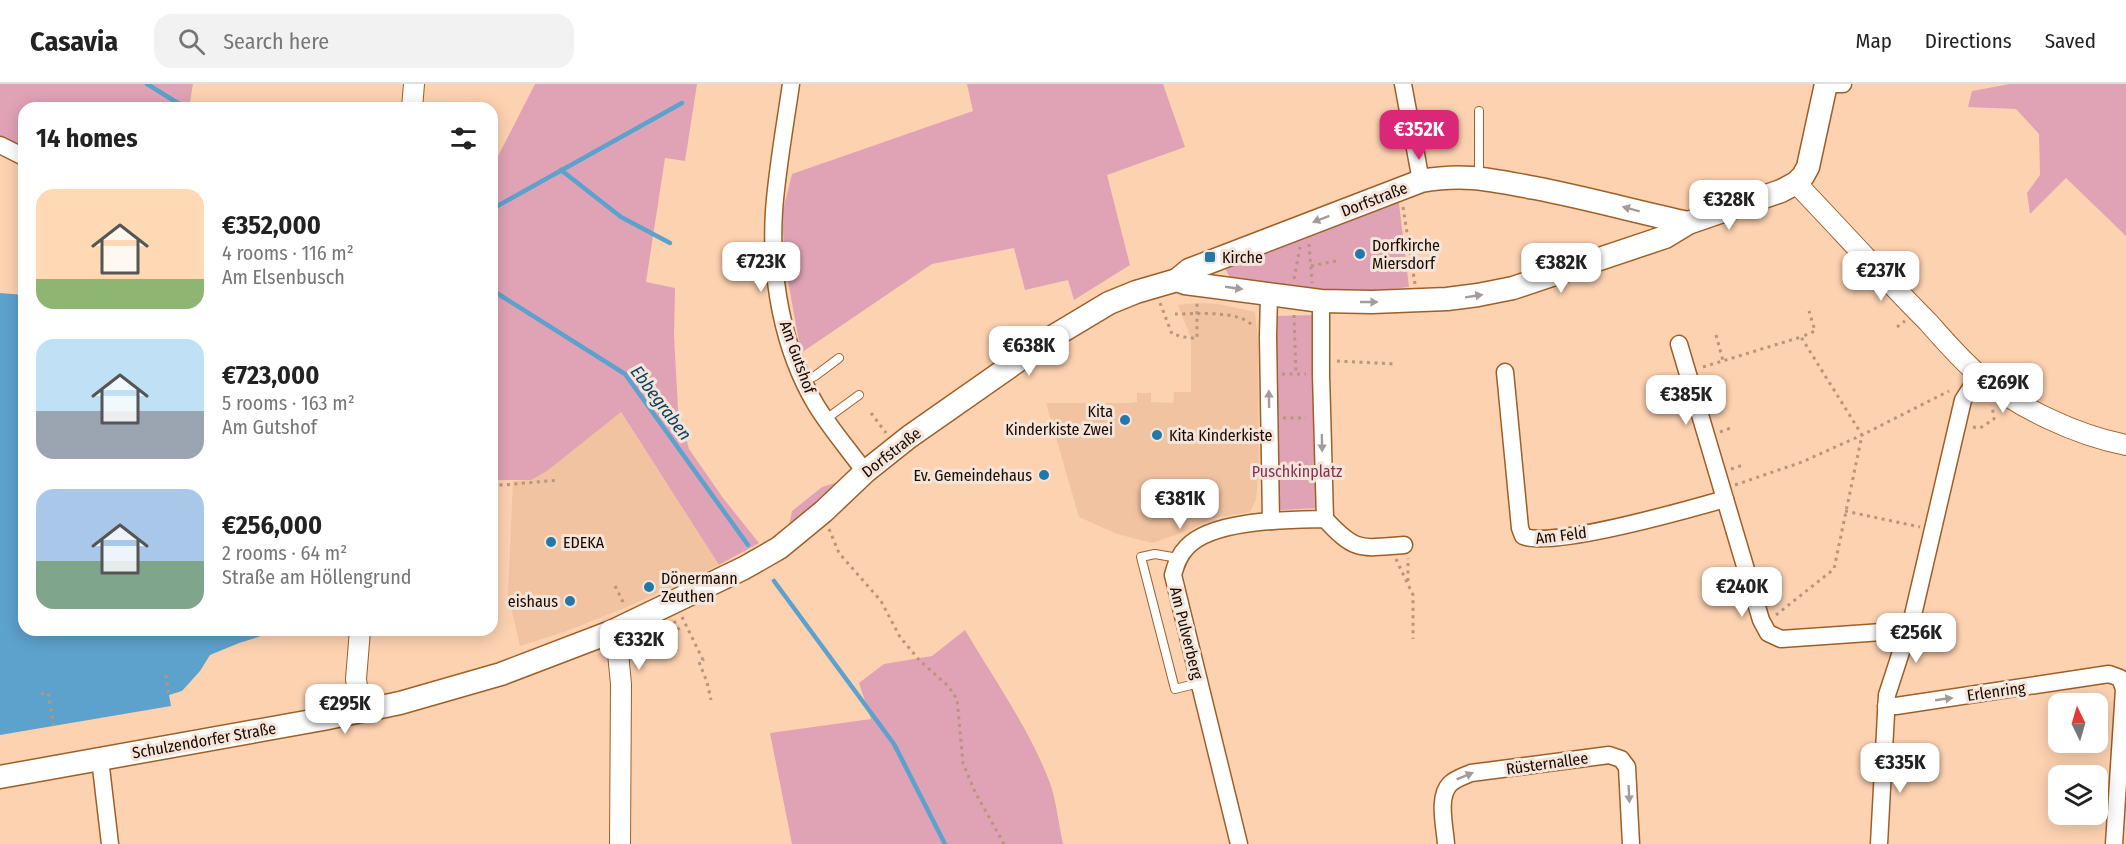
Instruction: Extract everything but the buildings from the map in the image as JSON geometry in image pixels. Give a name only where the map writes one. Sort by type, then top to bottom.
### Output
[{"type":"main road","points":[[1177,280],[1185,284],[1297,300],[1372,302],[1462,298],[1513,288],[1665,237],[1688,224],[1780,191],[1796,183],[1808,167],[1826,84]]},
{"type":"main road","name":"Dorfstraße","points":[[611,632],[744,568],[779,548],[824,511],[865,472],[963,398],[1084,317],[1123,297],[1177,280],[1189,270],[1305,229],[1410,185],[1440,178],[1479,177],[1620,206],[1688,224]]},
{"type":"main road","name":"Schulzendorfer Straße","points":[[0,777],[360,711],[469,684],[579,646],[611,632]]},
{"type":"street","points":[[412,102],[414,84]]},
{"type":"street","name":"Am Gutshof","points":[[791,84],[774,211],[774,265],[780,308],[789,344],[804,381],[826,419],[865,472]]},
{"type":"street","points":[[1403,84],[1410,185]]},
{"type":"street","points":[[1836,84],[1843,84]]},
{"type":"street","points":[[0,145],[18,154]]},
{"type":"street","points":[[1796,183],[1879,273],[1979,375],[2017,401],[2050,419],[2077,431],[2126,445]]},
{"type":"street","points":[[1297,300],[1321,367],[1325,519],[1340,535],[1354,545],[1364,547],[1399,545]]},
{"type":"street","points":[[1271,521],[1268,375],[1297,300]]},
{"type":"street","points":[[1679,344],[1761,620],[1768,633],[1781,639],[1909,632]]},
{"type":"street","name":"Am Feld","points":[[1505,372],[1520,528],[1523,536],[1531,540],[1574,535],[1636,522],[1724,494]]},
{"type":"street","points":[[1879,844],[1884,787],[1886,706],[1909,632],[1963,400],[1979,375]]},
{"type":"street","points":[[1178,558],[1188,545],[1207,534],[1222,529],[1271,521],[1325,519]]},
{"type":"street","name":"Am Pulverberg","points":[[1178,558],[1173,575],[1239,844]]},
{"type":"street","points":[[611,632],[618,654],[621,684],[620,844]]},
{"type":"street","points":[[360,636],[356,679],[360,711]]},
{"type":"street","name":"Erlenring","points":[[1886,706],[2109,674],[2120,678],[2124,689],[2114,844]]},
{"type":"street","name":"Rüsternallee","points":[[1446,844],[1443,799],[1445,790],[1451,783],[1471,773],[1609,755],[1621,759],[1627,767],[1631,844]]},
{"type":"street","points":[[100,759],[110,844]]},
{"type":"lane","points":[[1479,111],[1479,177]]},
{"type":"lane","points":[[804,381],[815,376],[839,358]]},
{"type":"lane","points":[[826,419],[859,395]]},
{"type":"lane","points":[[1178,558],[1155,554],[1141,557],[1175,689],[1199,683]]},
{"type":"path","points":[[1410,185],[1416,300]]},
{"type":"path","points":[[1296,374],[1297,300],[1311,266],[1308,236],[1305,229]]},
{"type":"path","points":[[1297,300],[1291,290],[1305,229]]},
{"type":"path","points":[[1311,266],[1336,261]]},
{"type":"path","points":[[1160,303],[1172,334],[1197,338],[1197,299]]},
{"type":"path","points":[[1707,366],[1815,331],[1809,311]]},
{"type":"path","points":[[1175,314],[1221,314],[1248,321]]},
{"type":"path","points":[[1716,335],[1723,361]]},
{"type":"path","points":[[1761,620],[1772,618],[1834,569],[1862,435],[1801,337]]},
{"type":"path","points":[[1268,375],[1296,374],[1321,367],[1396,364]]},
{"type":"path","points":[[1724,494],[1862,435],[1951,390],[1955,391]]},
{"type":"path","points":[[1969,426],[1980,428],[1994,419],[1991,402]]},
{"type":"path","points":[[871,413],[887,435]]},
{"type":"path","points":[[1269,419],[1322,418]]},
{"type":"path","points":[[1723,430],[1733,427]]},
{"type":"path","points":[[1270,464],[1323,463]]},
{"type":"path","points":[[498,484],[559,480]]},
{"type":"path","points":[[1845,511],[1933,530]]},
{"type":"path","points":[[828,527],[839,553],[881,602],[900,637],[920,661],[948,686],[957,699],[963,763],[975,792],[1004,844]]},
{"type":"path","points":[[1399,545],[1396,560],[1413,595],[1413,639]]},
{"type":"path","points":[[1408,584],[1409,566]]},
{"type":"path","points":[[615,586],[627,610]]},
{"type":"path","points":[[680,613],[703,660],[699,662],[711,700]]},
{"type":"path","points":[[677,626],[680,632]]},
{"type":"path","points":[[655,633],[664,642]]},
{"type":"path","points":[[166,675],[169,695]]},
{"type":"path","points":[[40,694],[48,693],[54,726]]},
{"type":"shaded area","name":"Kita Kinderkiste","points":[[1219,304],[1255,312],[1258,340],[1259,467],[1256,500],[1250,512],[1215,518],[1190,530],[1152,543],[1117,534],[1079,517],[1046,403],[1128,403],[1137,402],[1137,393],[1151,393],[1151,402],[1173,403],[1174,392],[1191,392],[1191,338],[1178,305]]},
{"type":"shaded area","points":[[620,411],[719,565],[627,607],[564,632],[520,646],[508,595],[513,481],[531,480],[547,471]]},
{"type":"green space","points":[[0,84],[193,84],[190,102],[18,102],[18,149],[0,140]]},
{"type":"green space","points":[[535,84],[697,84],[685,161],[665,158],[646,282],[675,288],[674,335],[678,409],[689,449],[723,498],[759,543],[719,565],[621,412],[547,471],[531,480],[498,480],[498,156]]},
{"type":"green space","points":[[967,84],[1163,84],[1185,147],[1107,175],[1130,265],[1074,300],[1068,280],[1025,290],[1014,248],[932,264],[801,353],[785,264],[782,214],[792,174],[973,111]]},
{"type":"green space","points":[[2010,84],[2126,84],[2126,236],[2066,178],[2030,214],[2027,193],[2040,175],[2039,134],[2016,109],[1968,107],[1972,91]]},
{"type":"green space","points":[[1398,195],[1409,287],[1334,295],[1231,280],[1226,270],[1234,259]]},
{"type":"green space","name":"Puschkinplatz","points":[[1314,315],[1318,508],[1281,510],[1276,504],[1274,316]]},
{"type":"green space","points":[[842,481],[788,530],[792,511],[822,487]]},
{"type":"green space","points":[[965,630],[1013,708],[1035,749],[1052,789],[1063,844],[792,844],[770,733],[871,719],[859,683],[884,664],[932,656]]},
{"type":"water","points":[[0,293],[18,294],[18,636],[262,636],[210,655],[200,671],[182,691],[169,695],[171,706],[0,735]]},
{"type":"waterway","name":"Ebbegraben","points":[[147,84],[176,102]]},
{"type":"waterway","points":[[498,206],[682,103]]},
{"type":"waterway","points":[[561,170],[621,217],[670,243]]},
{"type":"waterway","name":"Ebbegraben","points":[[498,294],[625,374],[748,545]]},
{"type":"waterway","name":"Ebbegraben","points":[[774,581],[894,744],[945,844]]},
{"type":"place","name":"Dorfkirche Miersdorf","points":[[1360,254]]},
{"type":"place","name":"Kirche","points":[[1210,257]]},
{"type":"place","name":"Kita Kinderkiste Zwei","points":[[1125,420]]},
{"type":"place","name":"Kita Kinderkiste","points":[[1157,435]]},
{"type":"place","name":"Ev. Gemeindehaus","points":[[1044,475]]},
{"type":"place","name":"EDEKA","points":[[551,542]]},
{"type":"place","name":"Dönermann Zeuthen","points":[[649,587]]},
{"type":"place","name":"eishaus","points":[[570,601]]}]
